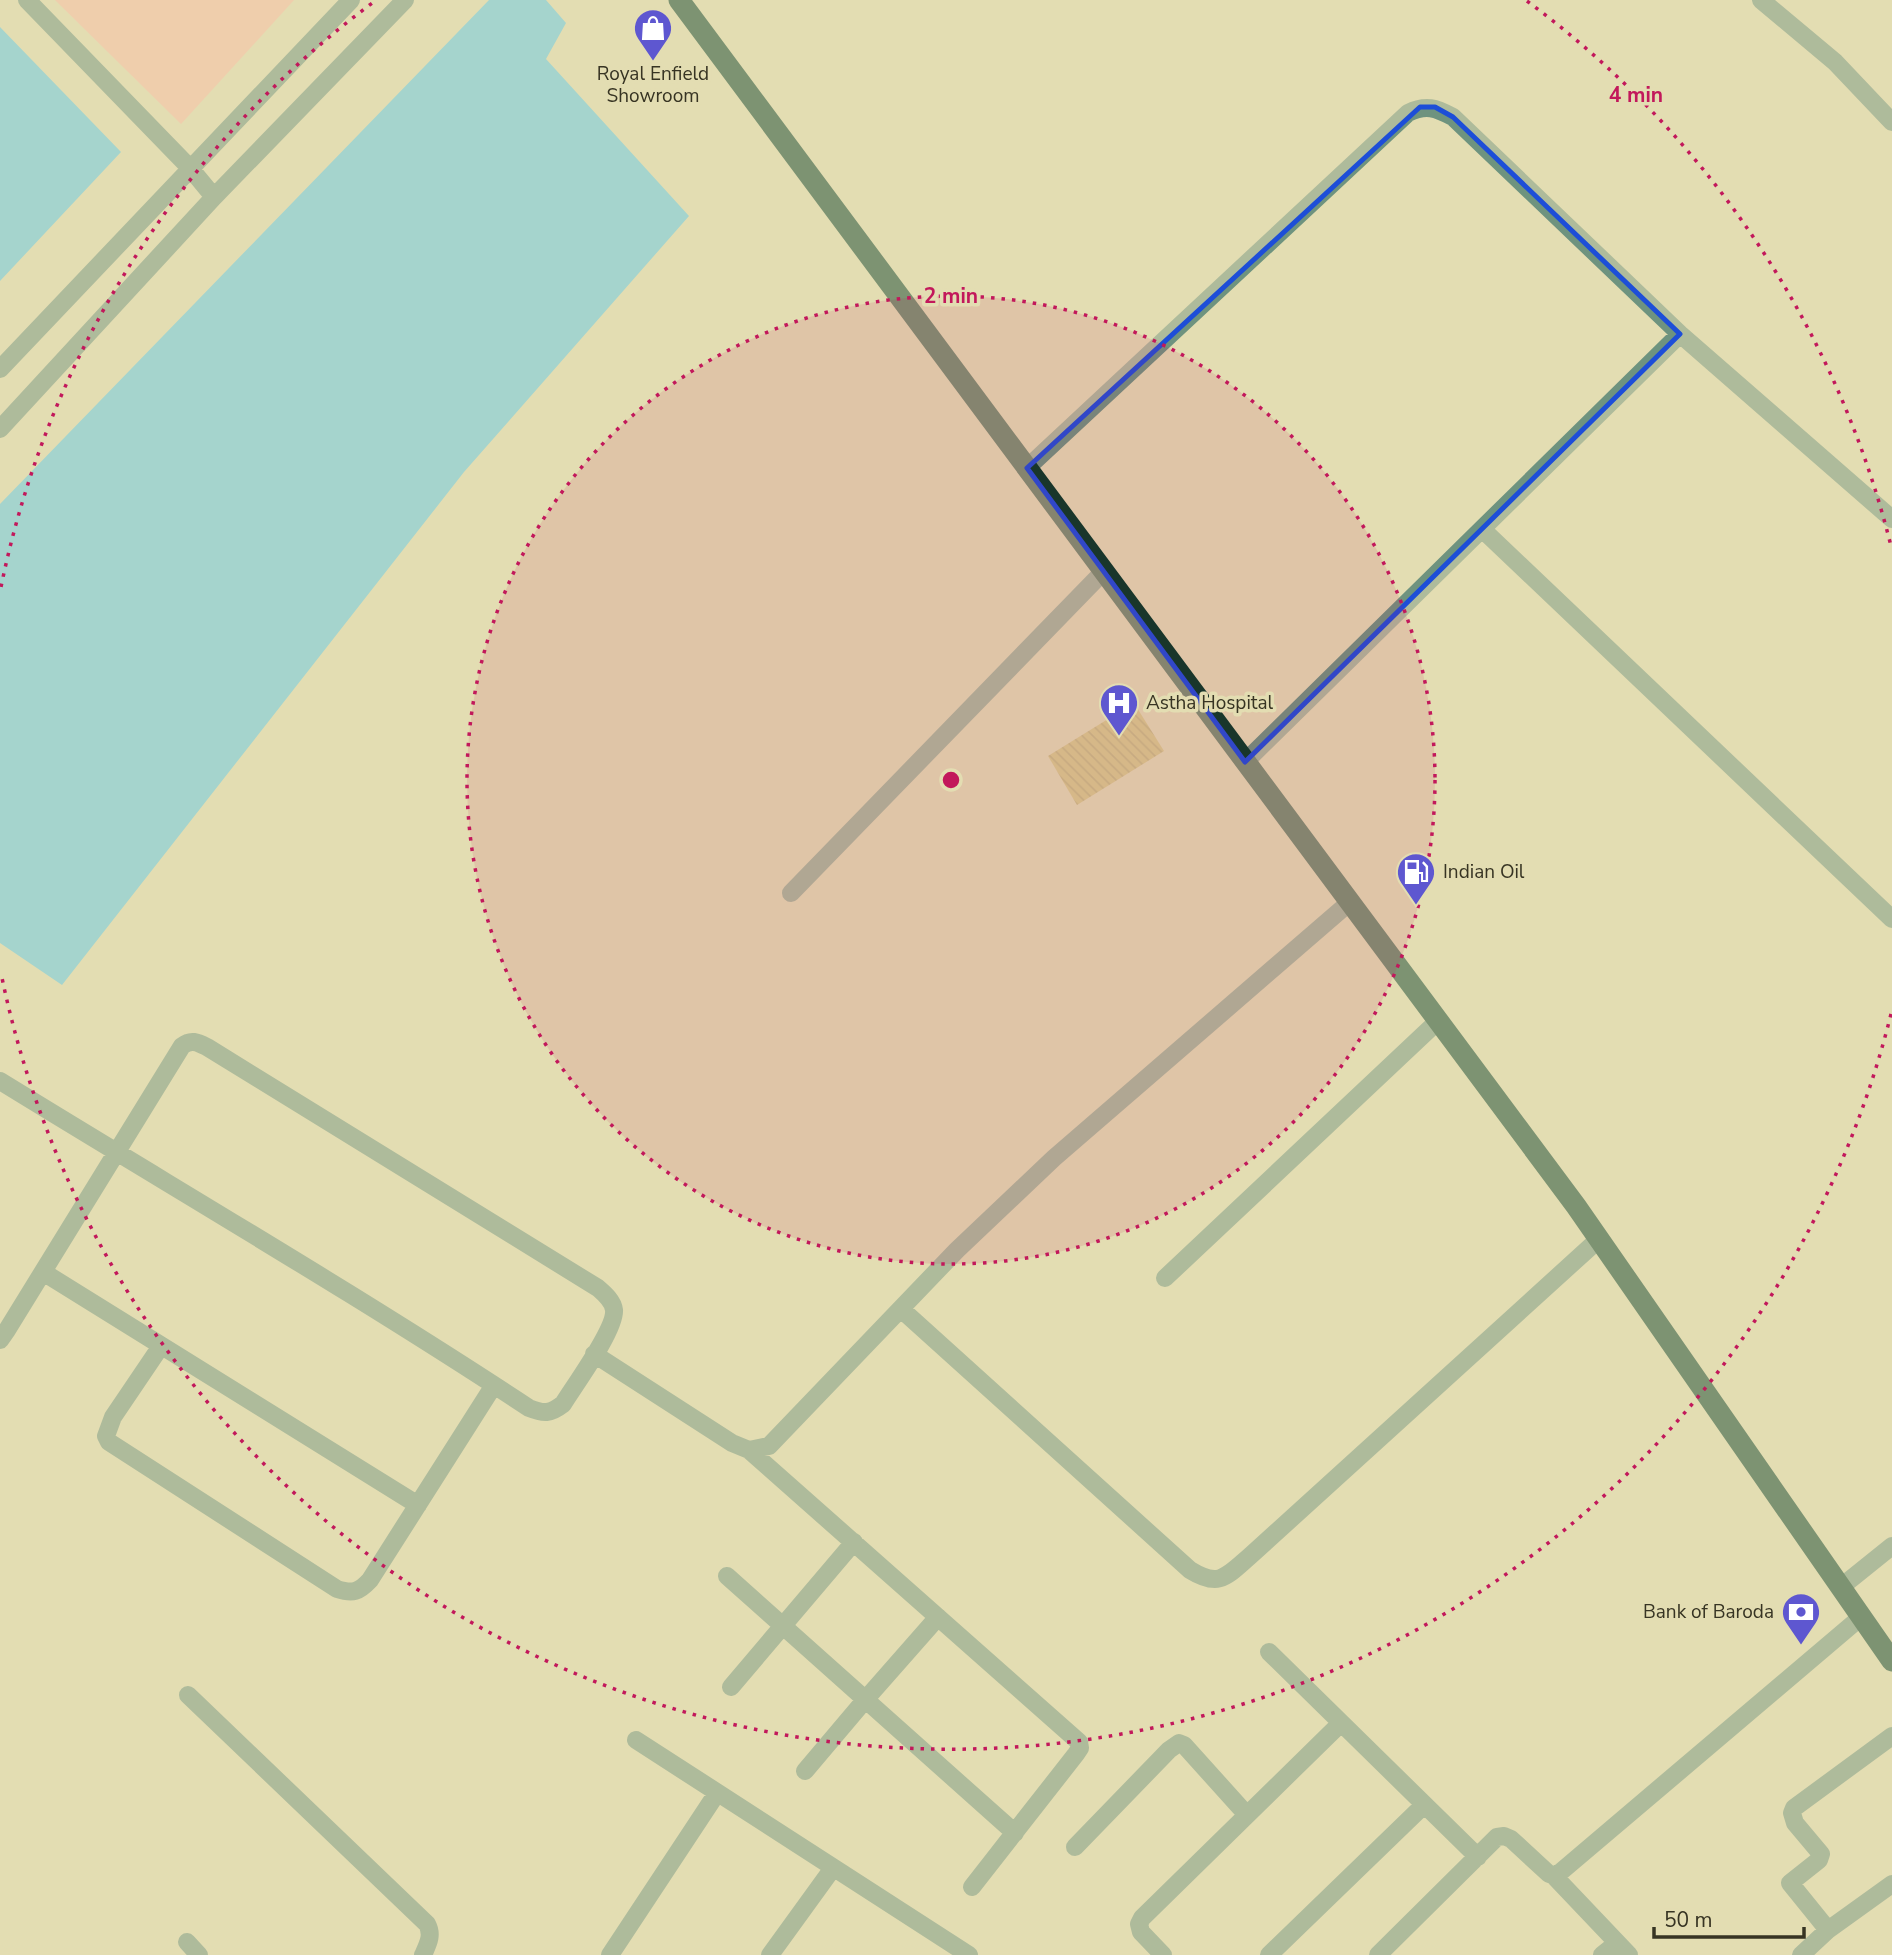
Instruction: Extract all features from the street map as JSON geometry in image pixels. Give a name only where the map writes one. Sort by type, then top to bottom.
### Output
[{"type":"highway","points":[[679,0],[1599,1238],[1892,1661]]},
{"type":"street","points":[[27,0],[190,168],[214,197]]},
{"type":"street","points":[[0,369],[351,0]]},
{"type":"street","points":[[0,429],[214,197],[405,0]]},
{"type":"street","points":[[1761,0],[1835,62],[1892,122]]},
{"type":"street","points":[[1027,468],[1408,114],[1420,107],[1435,107],[1453,117],[1680,334],[1892,519]]},
{"type":"street","points":[[1245,762],[1680,334]]},
{"type":"street","points":[[1482,529],[1892,919]]},
{"type":"street","points":[[792,893],[1104,571]]},
{"type":"street","points":[[748,1450],[769,1446],[779,1437],[957,1250],[1102,1114],[1350,902]]},
{"type":"street","points":[[1165,1278],[1438,1021]]},
{"type":"street","points":[[0,1081],[116,1152],[249,1231],[530,1408],[544,1414],[563,1404],[611,1328],[614,1311],[609,1298],[598,1288],[197,1042],[188,1042],[182,1046],[116,1152],[43,1272],[0,1340]]},
{"type":"street","points":[[901,1309],[1190,1570],[1205,1579],[1217,1580],[1230,1574],[1599,1238]]},
{"type":"street","points":[[43,1272],[418,1505]]},
{"type":"street","points":[[161,1346],[113,1417],[106,1436],[109,1442],[337,1589],[349,1593],[360,1591],[370,1580],[494,1385]]},
{"type":"street","points":[[594,1354],[748,1450],[1079,1742],[1080,1748],[1076,1754],[972,1887]]},
{"type":"street","points":[[731,1687],[854,1542]]},
{"type":"street","points":[[1840,1587],[1892,1546]]},
{"type":"street","points":[[727,1576],[1015,1833]]},
{"type":"street","points":[[805,1771],[939,1617]]},
{"type":"street","points":[[1553,1875],[1861,1617]]},
{"type":"street","points":[[1269,1652],[1478,1857]]},
{"type":"street","points":[[188,1695],[427,1924],[430,1940],[423,1955]]},
{"type":"street","points":[[1163,1955],[1142,1932],[1139,1924],[1142,1918],[1341,1723]]},
{"type":"street","points":[[1828,1930],[1790,1883],[1819,1860],[1821,1854],[1795,1823],[1792,1813],[1794,1808],[1892,1736]]},
{"type":"street","points":[[636,1740],[969,1955]]},
{"type":"street","points":[[1075,1847],[1169,1750],[1179,1743],[1184,1745],[1247,1815]]},
{"type":"street","points":[[610,1955],[717,1793]]},
{"type":"street","points":[[1269,1955],[1424,1805]]},
{"type":"street","points":[[1378,1955],[1497,1837],[1504,1836],[1553,1875],[1623,1949],[1602,1955]]},
{"type":"street","points":[[770,1955],[833,1868]]},
{"type":"street","points":[[1801,1955],[1828,1930],[1892,1884]]},
{"type":"highlighted area","points":[[1420,107],[1435,107],[1453,117],[1680,334],[1245,762],[1027,468]]},
{"type":"shaded area","points":[[55,0],[294,0],[181,124]]},
{"type":"water","points":[[489,0],[546,0],[566,23],[546,59],[689,216],[464,472],[62,985],[0,943],[0,504]]},
{"type":"water","points":[[0,27],[121,152],[0,281]]},
{"type":"building","points":[[1134,703],[1164,751],[1077,805],[1048,756]]},
{"type":"place","name":"Royal Enfield Showroom","points":[[653,62]]},
{"type":"place","name":"Astha Hospital","points":[[1119,737]]},
{"type":"place","name":"Indian Oil","points":[[1416,906]]},
{"type":"place","name":"Bank of Baroda","points":[[1801,1646]]}]
